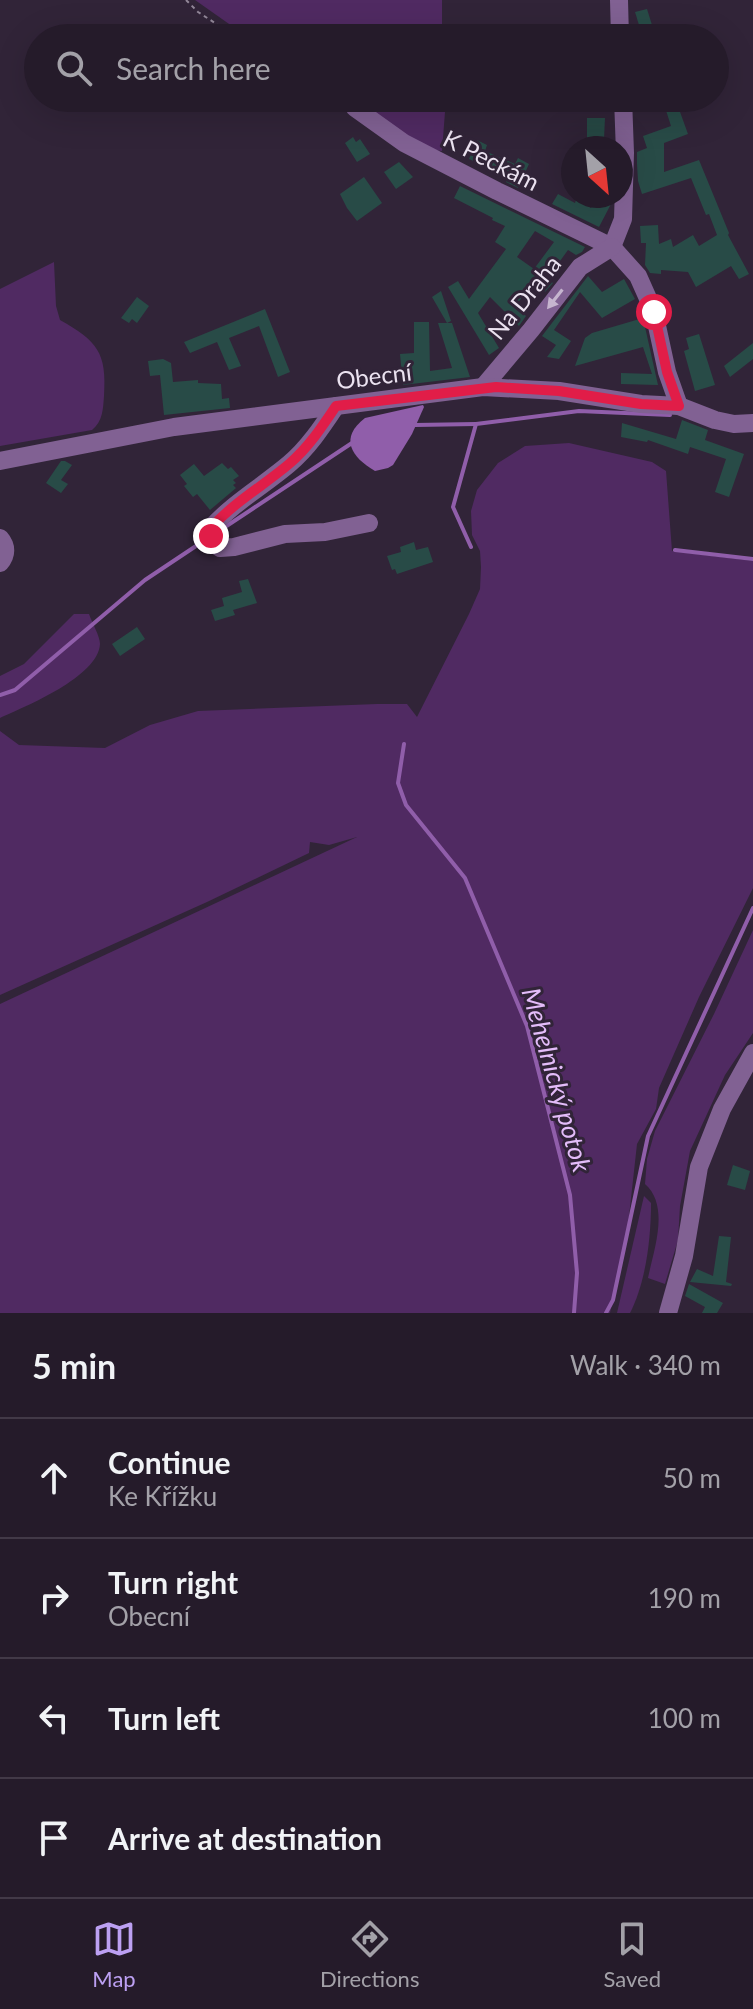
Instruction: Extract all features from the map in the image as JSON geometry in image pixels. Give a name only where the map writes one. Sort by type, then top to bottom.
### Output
[{"type":"street","points":[[619,0],[620,24]]},
{"type":"street","name":"K Peckám","points":[[361,112],[404,143],[612,247]]},
{"type":"street","points":[[624,112],[623,219],[612,247],[638,276],[654,312],[667,372],[679,406]]},
{"type":"street","name":"Na Draha","points":[[483,387],[580,267],[612,247]]},
{"type":"street","name":"Obecní","points":[[0,461],[174,427],[483,387],[559,391],[641,404],[679,406],[715,420],[734,424],[753,423]]},
{"type":"street","points":[[336,406],[317,435],[290,463],[220,517],[211,528],[211,536],[220,548],[234,547],[285,534],[325,532],[369,523]]},
{"type":"street","points":[[0,538],[6,549],[0,563]]},
{"type":"street","points":[[668,1313],[684,1256],[699,1167],[722,1109],[753,1053]]},
{"type":"path","points":[[186,0],[216,24]]},
{"type":"shaded area","points":[[195,0],[442,0],[442,24],[229,24]]},
{"type":"shaded area","points":[[374,112],[445,112],[442,151],[422,145]]},
{"type":"shaded area","points":[[54,262],[56,306],[60,320],[91,342],[101,358],[104,369],[102,414],[92,430],[0,446],[0,289]]},
{"type":"shaded area","points":[[423,405],[412,434],[393,465],[375,471],[354,453],[350,440],[352,433],[365,418]]},
{"type":"shaded area","points":[[569,443],[652,462],[666,471],[672,551],[753,561],[753,888],[699,997],[659,1088],[656,1109],[637,1144],[628,1225],[610,1313],[0,1313],[0,1004],[357,837],[329,845],[310,842],[309,853],[0,995],[0,731],[19,745],[105,748],[150,725],[198,711],[407,704],[417,717],[480,589],[480,551],[472,535],[471,511],[477,490],[498,463],[525,446]]},
{"type":"shaded area","points":[[74,614],[89,614],[100,641],[96,656],[87,668],[59,689],[0,718],[0,676],[24,664]]},
{"type":"shaded area","points":[[753,930],[753,1033],[725,1075],[690,1151],[680,1206],[678,1240],[665,1284],[648,1278],[659,1216],[653,1193],[645,1184],[647,1159],[655,1131]]},
{"type":"shaded area","points":[[644,1196],[651,1203],[644,1274],[630,1313],[617,1313]]},
{"type":"building","points":[[647,9],[652,24],[639,24],[635,12]]},
{"type":"building","points":[[666,112],[680,112],[688,134],[664,143],[664,172],[699,160],[728,235],[749,274],[739,279],[731,266],[696,287],[688,272],[661,270],[661,274],[650,273],[645,265],[646,243],[641,243],[640,226],[658,225],[659,244],[671,239],[673,247],[693,235],[699,246],[717,235],[691,178],[642,194],[638,181],[637,152],[647,148],[643,136],[671,126]]},
{"type":"building","points":[[587,118],[605,118],[604,136],[587,136]]},
{"type":"building","points":[[353,137],[356,142],[360,139],[370,154],[357,162],[345,143]]},
{"type":"building","points":[[477,140],[487,145],[485,151],[515,164],[518,158],[529,164],[518,188],[506,182],[509,177],[469,159]]},
{"type":"building","points":[[399,162],[413,177],[396,189],[384,172]]},
{"type":"building","points":[[364,177],[382,203],[357,221],[340,194]]},
{"type":"building","points":[[460,186],[585,247],[576,255],[568,250],[547,279],[553,283],[545,292],[532,282],[516,306],[526,316],[519,326],[490,297],[478,313],[499,348],[489,355],[448,287],[458,281],[469,299],[506,249],[495,242],[505,226],[454,198]],"holes":[[[535,231],[554,242],[534,269],[517,257]]]},
{"type":"building","points":[[558,194],[561,196],[561,208],[609,208],[599,227],[552,204]]},
{"type":"building","points":[[588,276],[602,292],[624,279],[635,299],[602,318],[580,292],[554,330],[571,341],[559,359],[547,357],[556,345],[542,336]]},
{"type":"building","points":[[441,291],[451,321],[447,323],[432,297]]},
{"type":"building","points":[[137,297],[149,306],[137,323],[132,319],[129,323],[121,318]]},
{"type":"building","points":[[265,309],[290,372],[278,377],[259,326],[229,338],[241,366],[229,370],[217,342],[190,353],[184,342]]},
{"type":"building","points":[[643,318],[658,385],[621,384],[621,373],[652,374],[643,347],[575,366],[585,338],[592,333]]},
{"type":"building","points":[[414,322],[429,322],[430,371],[452,368],[438,323],[452,323],[470,377],[403,385],[400,354],[414,353]]},
{"type":"building","points":[[699,334],[715,385],[695,391],[684,351],[689,349],[686,338]]},
{"type":"building","points":[[753,343],[753,359],[730,377],[724,366]]},
{"type":"building","points":[[163,359],[171,363],[173,382],[198,380],[198,383],[221,384],[222,399],[229,398],[230,408],[164,415],[160,375],[150,376],[148,361]]},
{"type":"building","points":[[682,420],[708,430],[705,440],[744,454],[729,497],[715,492],[726,459],[690,447],[688,454],[648,440],[621,437],[622,423],[676,439]]},
{"type":"building","points":[[61,461],[72,465],[61,480],[68,484],[61,493],[46,483]]},
{"type":"building","points":[[222,463],[239,476],[233,480],[236,488],[210,510],[197,494],[193,497],[180,475],[194,464],[204,476]]},
{"type":"building","points":[[414,542],[416,550],[428,547],[433,562],[397,574],[395,569],[392,570],[387,556],[401,552],[400,547]]},
{"type":"building","points":[[248,579],[257,603],[233,610],[235,615],[215,621],[211,610],[224,606],[222,598],[242,592],[239,581]]},
{"type":"building","points":[[137,627],[145,639],[120,656],[112,644]]},
{"type":"building","points":[[733,1165],[750,1171],[745,1190],[727,1185]]},
{"type":"building","points":[[719,1236],[731,1237],[726,1282],[731,1286],[690,1282],[697,1269],[713,1276]]},
{"type":"building","points":[[689,1284],[723,1303],[717,1313],[702,1313],[705,1307],[685,1296]]},
{"type":"waterway","points":[[471,547],[453,507],[476,424],[579,411],[670,415]]},
{"type":"waterway","points":[[415,425],[476,424]]},
{"type":"waterway","points":[[219,531],[355,441]]},
{"type":"waterway","points":[[0,695],[15,690],[145,580],[205,540]]},
{"type":"waterway","points":[[675,550],[753,559]]},
{"type":"waterway","name":"Mehelnický potok","points":[[404,744],[398,783],[406,805],[465,878],[527,1026],[570,1195],[577,1273],[574,1313]]},
{"type":"waterway","points":[[606,1313],[613,1300],[648,1136],[753,908]]},
{"type":"route","points":[[211,536],[211,528],[220,517],[290,463],[317,435],[336,406],[496,387],[559,391],[641,404],[679,406],[667,372],[654,312]]}]
